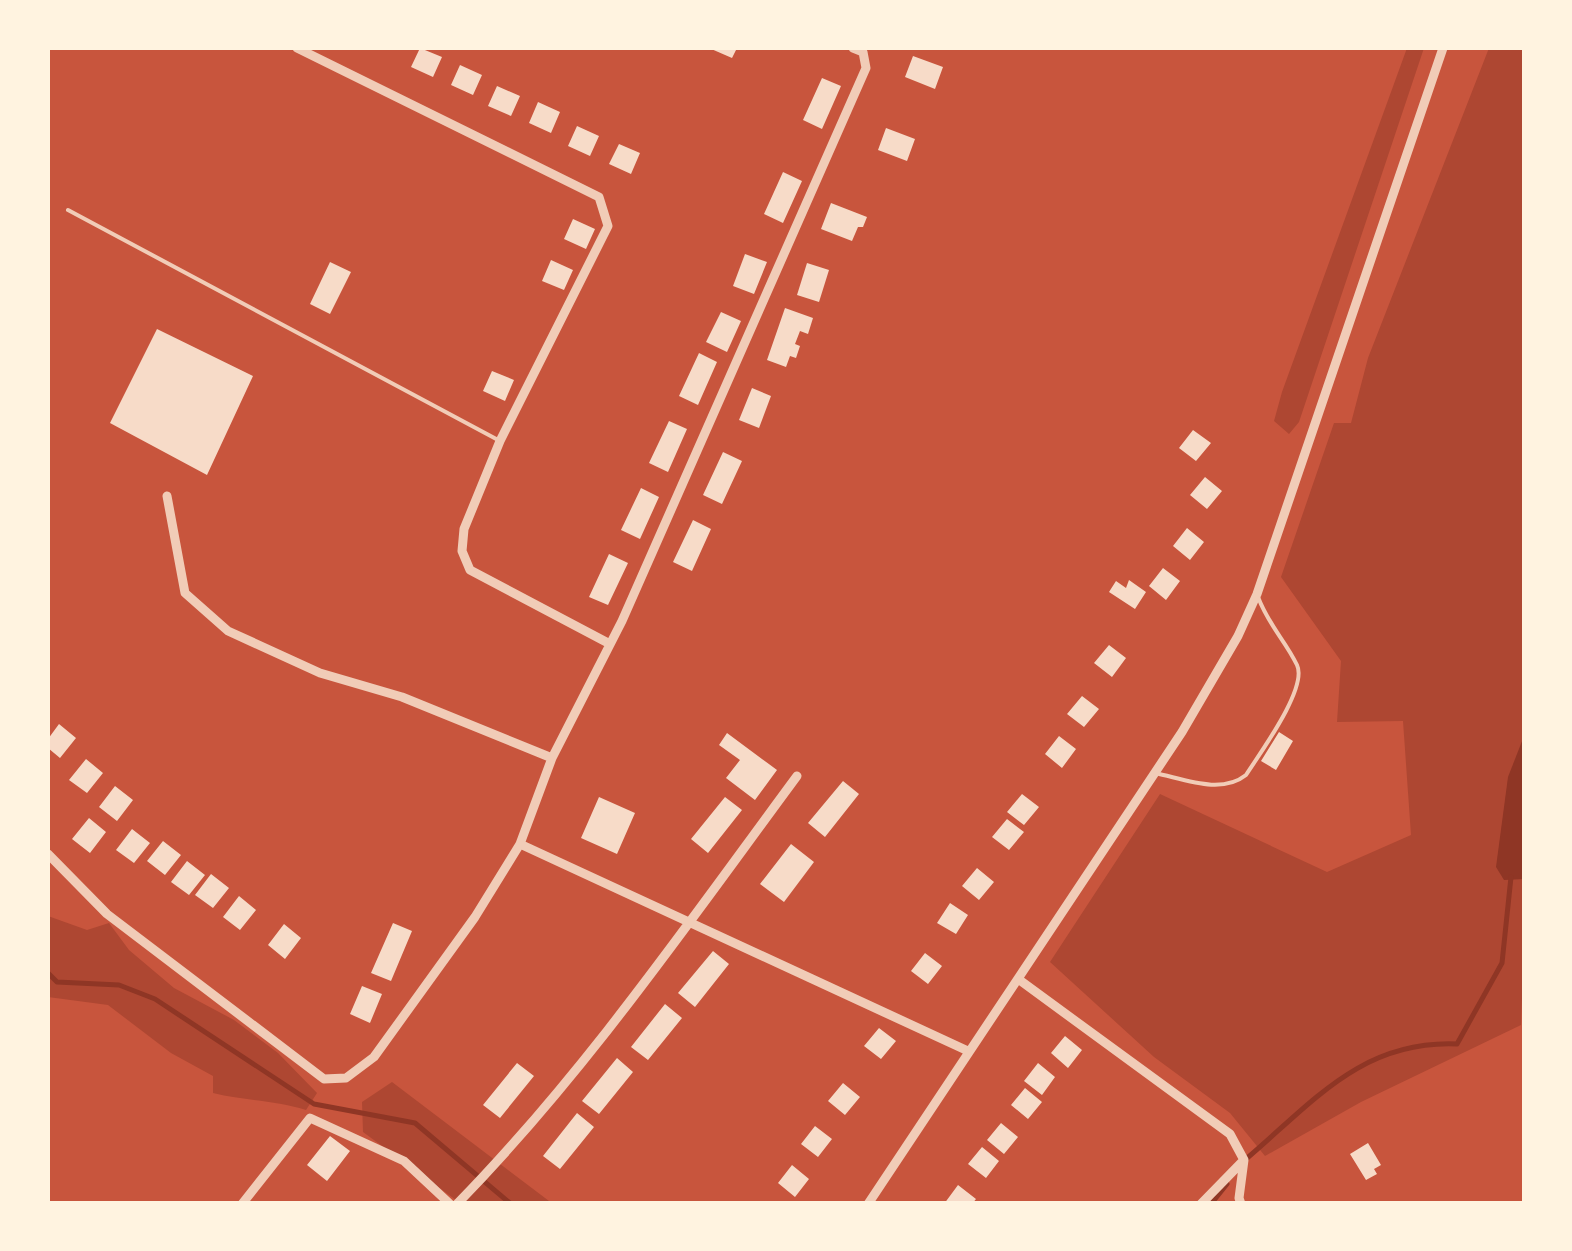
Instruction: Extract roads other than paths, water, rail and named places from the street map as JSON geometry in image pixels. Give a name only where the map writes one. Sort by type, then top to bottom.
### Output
[{"type":"street","points":[[297,48],[599,197],[608,226],[500,440],[464,528],[462,551],[470,570],[610,644]]},
{"type":"street","points":[[48,854],[107,914],[324,1079],[346,1078],[374,1057],[475,917],[520,844],[552,758],[610,644],[866,68],[862,52],[853,48]]},
{"type":"street","points":[[868,1204],[1155,773],[1213,681],[1257,594],[1443,48]]},
{"type":"street","points":[[167,496],[185,593],[228,631],[320,673],[402,697],[552,758]]},
{"type":"street","points":[[242,1204],[310,1118],[404,1161],[453,1204],[517,1142],[797,776]]},
{"type":"street","points":[[520,844],[968,1050]]},
{"type":"street","points":[[1018,979],[1230,1134],[1244,1160],[1241,1204]]},
{"type":"street","points":[[1201,1204],[1244,1160]]},
{"type":"lane","points":[[68,210],[500,440]]},
{"type":"lane","points":[[1155,773],[1220,786],[1235,784],[1246,776],[1300,685],[1299,667],[1270,625],[1257,594]]},
{"type":"waterway","points":[[1246,1159],[1317,1097],[1366,1064],[1423,1045],[1457,1044],[1502,963],[1511,877]]},
{"type":"waterway","points":[[48,973],[57,982],[119,985],[155,999],[314,1104],[415,1123],[511,1204]]},
{"type":"waterway","points":[[1211,1204],[1227,1184]]}]
